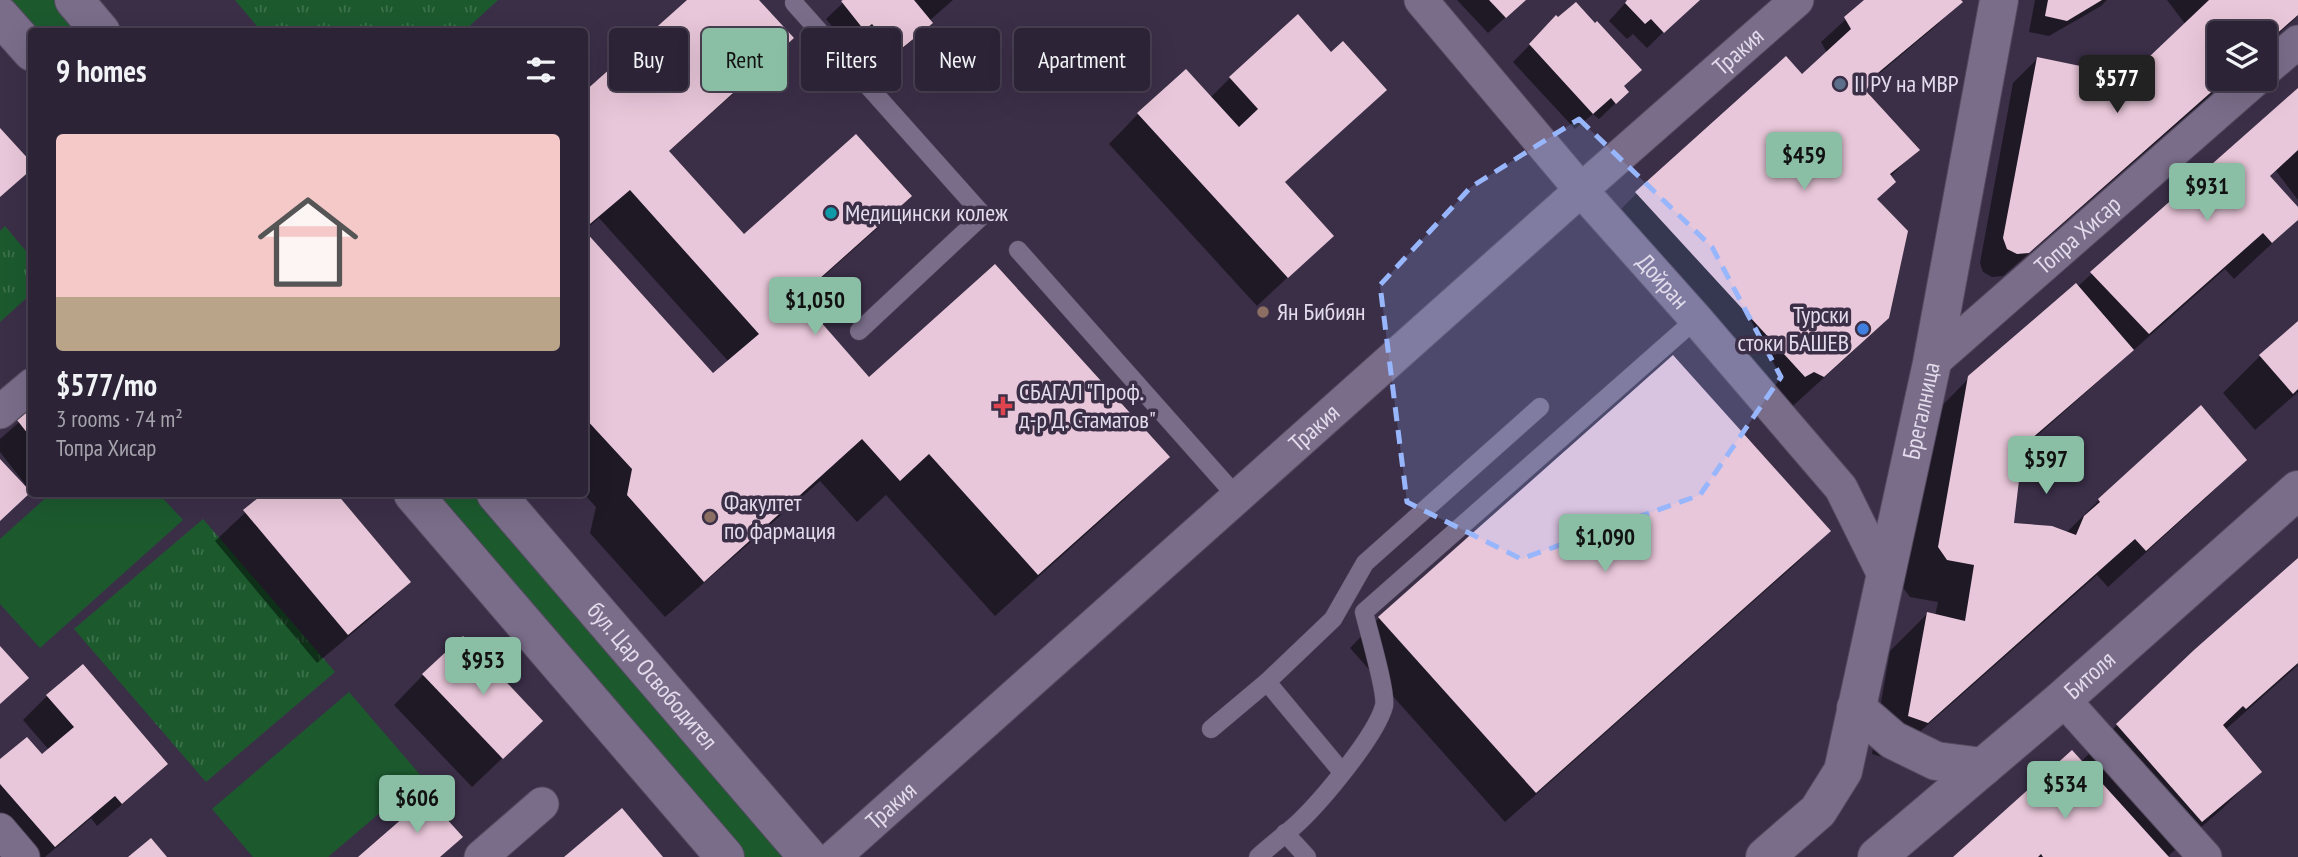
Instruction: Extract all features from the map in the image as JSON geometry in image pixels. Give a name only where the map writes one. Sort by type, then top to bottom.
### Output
[{"type":"street","points":[[74,0],[98,28]]},
{"type":"street","name":"Дойран","points":[[1421,0],[1581,190],[1696,319],[1840,488],[1885,577]]},
{"type":"street","name":"Тракия","points":[[834,857],[1797,0]]},
{"type":"street","name":"Брегалница","points":[[1765,857],[1818,811],[1843,771],[1932,363],[1999,0]]},
{"type":"street","points":[[0,16],[28,48]]},
{"type":"street","points":[[2277,60],[2298,42]]},
{"type":"street","name":"Топра Хисар","points":[[1932,363],[2242,91]]},
{"type":"street","points":[[0,412],[28,388]]},
{"type":"street","name":"Битоля","points":[[1877,857],[2063,699],[2298,490]]},
{"type":"street","points":[[416,497],[725,857]]},
{"type":"street","name":"бул. Цар Освободител","points":[[499,497],[808,857]]},
{"type":"street","points":[[2063,699],[2205,857]]},
{"type":"street","points":[[1856,708],[1893,740],[1936,761],[1983,767]]},
{"type":"street","points":[[481,857],[542,804]]},
{"type":"street","points":[[0,830],[23,857]]},
{"type":"lane","points":[[794,1],[983,215],[859,331]]},
{"type":"lane","points":[[1018,250],[1238,498]]},
{"type":"lane","points":[[1258,857],[1298,822],[1342,772],[1368,736],[1384,705],[1364,612],[1696,319]]},
{"type":"lane","points":[[1211,729],[1267,682],[1333,619],[1365,563],[1540,407]]},
{"type":"lane","points":[[1267,682],[1342,772]]},
{"type":"lane","points":[[1285,832],[1307,857]]},
{"type":"highlighted area","points":[[1579,119],[1712,247],[1781,377],[1700,495],[1521,559],[1407,502],[1380,285],[1471,187]]},
{"type":"green space","points":[[0,0],[75,0],[98,28],[28,28]]},
{"type":"green space","points":[[235,0],[498,0],[467,28],[258,28]]},
{"type":"green space","points":[[5,226],[28,253],[28,297],[0,322],[0,231]]},
{"type":"green space","points":[[47,497],[162,497],[183,520],[40,648],[0,604],[0,539]]},
{"type":"green space","points":[[416,497],[499,497],[808,857],[725,857]]},
{"type":"green space","points":[[203,519],[335,672],[206,782],[74,629]]},
{"type":"green space","points":[[349,692],[422,777],[328,857],[253,857],[212,809]]},
{"type":"building","points":[[687,0],[759,0],[785,28],[702,28],[702,91],[735,91],[669,151],[744,234],[856,134],[912,196],[799,297],[869,377],[995,264],[1170,457],[1038,575],[929,454],[900,481],[862,439],[704,582],[627,495],[632,469],[588,421],[588,234],[713,373],[759,334],[630,190],[588,226],[588,88],[609,70],[609,91],[688,91],[688,28],[656,28]]},
{"type":"building","points":[[914,0],[933,23],[927,28],[915,28],[915,38],[901,49],[901,28],[875,28],[872,24],[862,28],[841,1]]},
{"type":"building","points":[[1489,0],[1526,0],[1506,18]]},
{"type":"building","points":[[1627,0],[1700,0],[1664,33],[1651,19],[1645,24],[1625,3]]},
{"type":"building","points":[[1864,0],[1963,2],[1873,77],[1866,91],[1920,150],[1890,174],[1896,182],[1877,199],[1908,231],[1889,318],[1824,377],[1814,372],[1805,377],[1635,192],[1786,56],[1802,74],[1851,29],[1844,17]]},
{"type":"building","points":[[2048,0],[2102,0],[2067,21],[2045,16]]},
{"type":"building","points":[[2209,0],[2298,0],[2298,15],[2277,34],[2277,21],[2207,21],[2207,91],[2212,91],[2029,253],[2017,254],[2007,249],[2003,238],[2037,57],[2090,68],[2110,94]]},
{"type":"building","points":[[1576,2],[1642,70],[1624,86],[1629,92],[1616,104],[1611,98],[1593,114],[1529,44],[1556,15],[1558,17]]},
{"type":"building","points":[[1298,14],[1331,52],[1343,41],[1387,90],[1285,182],[1334,236],[1288,278],[1137,113],[1186,69],[1239,127],[1258,109],[1229,77]]},
{"type":"building","points":[[787,30],[794,38],[787,44]]},
{"type":"building","points":[[2298,88],[2298,150],[2270,176],[2298,207],[2298,220],[2272,243],[2263,233],[2149,334],[2090,272]]},
{"type":"building","points":[[0,128],[28,159],[28,172],[0,197]]},
{"type":"building","points":[[2076,283],[2134,350],[2023,446],[2014,523],[2052,526],[2076,535],[2084,516],[2100,502],[2098,499],[2201,405],[2247,460],[2146,551],[2135,539],[1928,723],[1908,716],[1927,612],[1965,621],[1974,565],[1947,560],[1938,547],[1968,376]]},
{"type":"building","points":[[2298,321],[2298,389],[2293,394],[2259,355]]},
{"type":"building","points":[[1673,355],[1831,531],[1536,793],[1378,617]]},
{"type":"building","points":[[28,411],[28,434],[17,420]]},
{"type":"building","points":[[0,459],[28,489],[28,495],[0,521]]},
{"type":"building","points":[[259,497],[340,497],[411,582],[348,635],[243,510]]},
{"type":"building","points":[[2298,558],[2298,663],[2246,709],[2243,706],[2223,725],[2262,772],[2202,822],[2116,724],[2194,650]]},
{"type":"building","points":[[463,636],[543,721],[503,759],[422,674]]},
{"type":"building","points":[[0,646],[29,678],[0,704]]},
{"type":"building","points":[[83,664],[168,764],[122,804],[115,796],[55,847],[0,784],[0,759],[27,737],[42,754],[74,727],[46,695]]},
{"type":"building","points":[[2072,750],[2169,857],[2043,857],[2041,854],[2038,857],[1953,857]]},
{"type":"building","points":[[427,797],[463,837],[440,857],[358,857]]},
{"type":"building","points":[[622,808],[663,857],[564,857]]},
{"type":"building","points":[[151,838],[167,857],[128,857]]},
{"type":"place","name":"II РУ на МВР","points":[[1840,84]]},
{"type":"place","name":"Медицински колеж","points":[[831,213]]},
{"type":"place","name":"Ян Бибиян","points":[[1263,312]]},
{"type":"place","name":"Турски стоки БАШЕВ","points":[[1863,329]]},
{"type":"place","name":"СБАГАЛ \"Проф. д-р Д. Стаматов\"","points":[[1003,406]]},
{"type":"place","name":"Факултет по фармация","points":[[710,517]]}]
